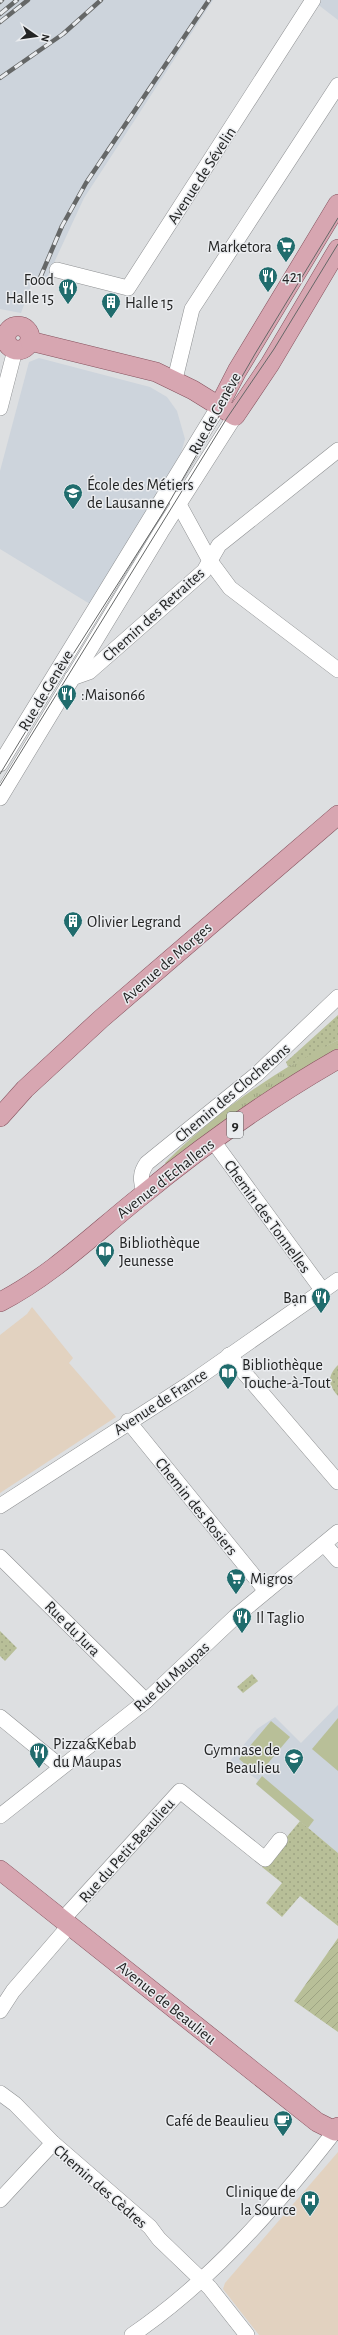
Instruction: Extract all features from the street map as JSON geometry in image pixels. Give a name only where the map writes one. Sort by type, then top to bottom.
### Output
[{"type":"main road","name":"Rue de Genève","points":[[227,411],[250,351],[338,204]]},
{"type":"main road","name":"Rue de Genève","points":[[227,411],[270,364],[338,249]]},
{"type":"main road","points":[[3,330],[6,341],[156,372],[175,380],[227,411]]},
{"type":"main road","name":"Avenue de Morges","points":[[0,1116],[31,1084],[108,1013],[338,815]]},
{"type":"main road","name":"Avenue d'Echallens","points":[[0,1312],[18,1293],[144,1193],[213,1141],[259,1107],[338,1059]]},
{"type":"main road","name":"Avenue d'Echallens","points":[[0,1302],[18,1293]]},
{"type":"main road","name":"9","points":[[0,1307],[18,1293]]},
{"type":"main road","name":"Avenue de Beaulieu","points":[[0,1870],[317,2122],[336,2129]]},
{"type":"street","name":"Avenue de Sévelin","points":[[57,270],[128,288],[313,0]]},
{"type":"street","points":[[175,380],[192,309],[338,86]]},
{"type":"street","points":[[0,408],[23,345]]},
{"type":"street","name":"Rue de Genève","points":[[0,764],[118,569],[170,489],[227,411]]},
{"type":"street","name":"Rue de Genève","points":[[0,798],[161,532],[180,505],[227,411]]},
{"type":"street","name":"Chemin des Retraites","points":[[72,678],[89,672],[113,652],[204,571],[219,545],[338,450]]},
{"type":"street","points":[[170,489],[210,561],[230,588],[338,670]]},
{"type":"street","name":"Chemin des Clochetons","points":[[144,1193],[140,1180],[141,1171],[147,1163],[257,1074],[338,997]]},
{"type":"street","name":"Chemin des Tonnelles","points":[[213,1141],[323,1290]]},
{"type":"street","name":"Avenue de France","points":[[0,1506],[230,1355],[338,1280]]},
{"type":"street","points":[[230,1355],[338,1482]]},
{"type":"street","name":"Chemin des Rosiers","points":[[128,1421],[266,1591]]},
{"type":"street","name":"Rue du Maupas","points":[[0,1816],[60,1767],[146,1701],[224,1627],[338,1532]]},
{"type":"street","points":[[324,1544],[338,1560]]},
{"type":"street","name":"Rue du Jura","points":[[0,1557],[146,1701]]},
{"type":"street","points":[[0,1717],[60,1767]]},
{"type":"street","name":"Rue du Petit-Beaulieu","points":[[66,1922],[180,1791],[265,1859],[280,1840]]},
{"type":"street","points":[[0,2011],[13,1991],[66,1922]]},
{"type":"street","name":"Chemin des Cèdres","points":[[0,2093],[15,2104],[53,2143],[150,2227],[159,2239],[202,2280],[248,2335]]},
{"type":"street","points":[[132,2335],[176,2302],[202,2280],[261,2219],[336,2129]]},
{"type":"street","points":[[0,2200],[53,2143]]},
{"type":"shaded area","points":[[0,0],[213,0],[84,198],[46,280],[34,277],[21,313],[0,309]]},
{"type":"shaded area","points":[[312,0],[338,0],[338,20]]},
{"type":"shaded area","name":"École des Métiers de Lausanne","points":[[39,358],[150,387],[167,397],[177,411],[185,439],[181,453],[90,604],[0,549],[0,471],[29,362]]},
{"type":"shaded area","points":[[32,1307],[73,1358],[69,1363],[116,1417],[0,1493],[0,1335],[27,1314]]},
{"type":"shaded area","name":"Gymnase de Beaulieu","points":[[338,1705],[338,1853],[256,1784],[258,1780],[230,1761],[257,1729],[275,1717],[301,1743]]},
{"type":"shaded area","name":"Clinique de la Source","points":[[338,2152],[338,2335],[259,2335],[223,2289],[225,2283]]},
{"type":"green space","points":[[338,1015],[338,1040],[288,1067],[286,1062]]},
{"type":"green space","points":[[338,1040],[338,1050],[167,1166],[165,1163],[184,1145],[246,1094],[291,1065]]},
{"type":"green space","points":[[338,1365],[338,1396],[332,1388],[330,1380],[334,1369]]},
{"type":"green space","points":[[0,1631],[17,1648],[5,1661],[0,1656]]},
{"type":"green space","points":[[252,1674],[258,1681],[243,1693],[237,1687]]},
{"type":"green space","points":[[338,1718],[338,1771],[312,1749]]},
{"type":"green space","points":[[271,1721],[290,1737],[258,1775],[239,1759]]},
{"type":"green space","points":[[262,1776],[314,1820],[308,1828],[256,1784]]},
{"type":"green space","points":[[300,1821],[338,1853],[338,1926],[300,1896],[282,1917],[266,1903],[282,1883],[262,1867]]},
{"type":"green space","points":[[338,1938],[338,2032],[294,2001]]},
{"type":"tram line","points":[[0,774],[63,670],[163,513],[255,354],[338,218]]},
{"type":"tram line","points":[[0,786],[227,418],[274,349],[338,244]]},
{"type":"railway","points":[[0,14],[17,0]]},
{"type":"railway","points":[[0,22],[28,0]]},
{"type":"railway","points":[[0,78],[63,34],[101,0]]},
{"type":"railway","points":[[40,278],[62,226],[86,183],[209,0]]},
{"type":"place","name":"Marketora","points":[[286,263]]},
{"type":"place","name":"421","points":[[268,293]]},
{"type":"place","name":"Food Halle 15","points":[[68,305]]},
{"type":"place","name":"Halle 15","points":[[111,319]]},
{"type":"place","name":"École des Métiers de Lausanne","points":[[73,510]]},
{"type":"place","name":":Maison66","points":[[67,711]]},
{"type":"place","name":"Olivier Legrand","points":[[73,938]]},
{"type":"place","name":"Bibliothèque Jeunesse","points":[[105,1268]]},
{"type":"place","name":"Bạn","points":[[321,1314]]},
{"type":"place","name":"Bibliothèque Touche-à-Tout","points":[[228,1390]]},
{"type":"place","name":"Migros","points":[[236,1595]]},
{"type":"place","name":"Il Taglio","points":[[242,1634]]},
{"type":"place","name":"Pizza&Kebab du Maupas","points":[[39,1769]]},
{"type":"place","name":"Gymnase de Beaulieu","points":[[294,1775]]},
{"type":"place","name":"Café de Beaulieu","points":[[283,2137]]},
{"type":"place","name":"Clinique de la Source","points":[[310,2217]]}]
